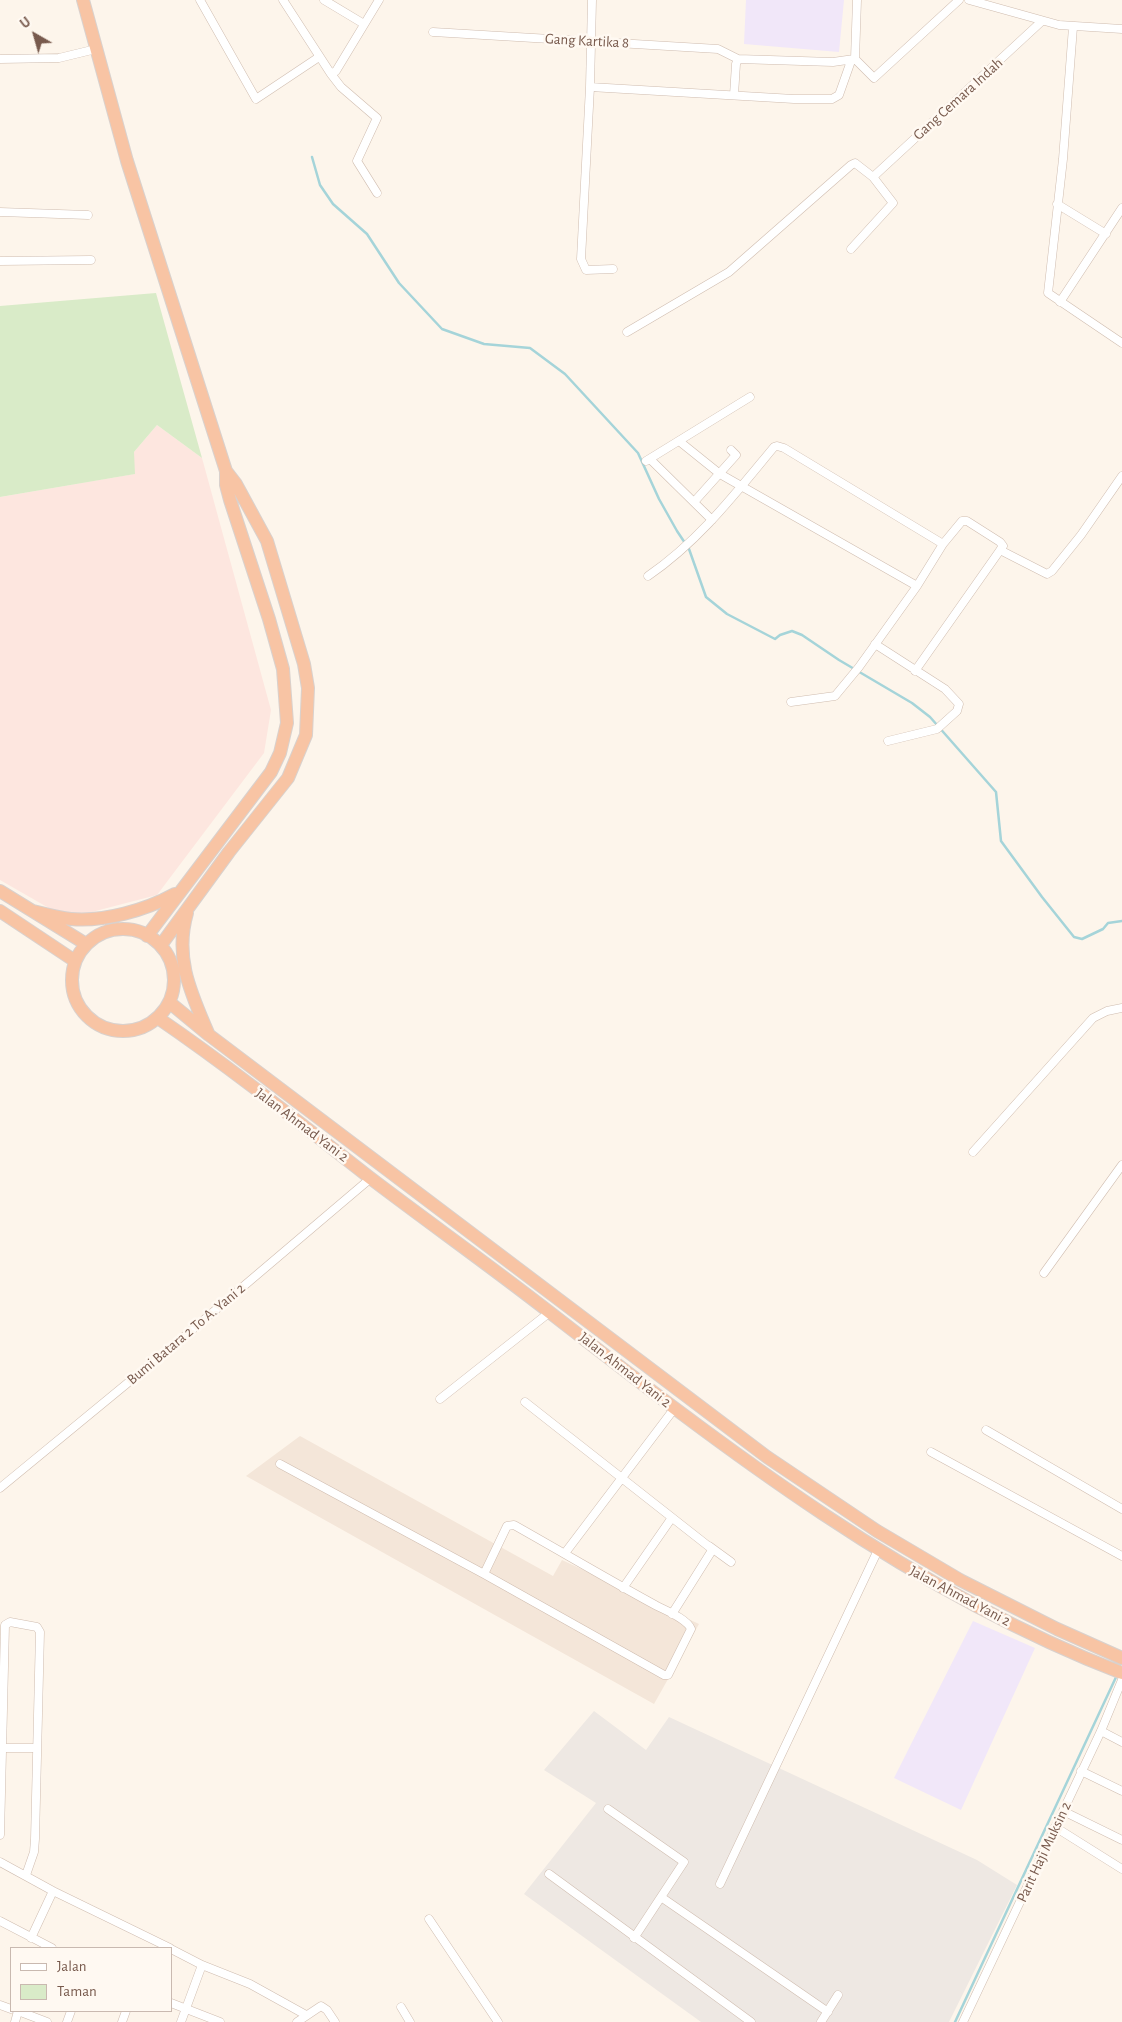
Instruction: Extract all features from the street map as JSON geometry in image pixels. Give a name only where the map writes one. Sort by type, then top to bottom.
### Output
[{"type":"highway","points":[[82,0],[127,161],[226,471],[226,485],[230,500],[269,619],[283,669],[287,723],[280,753],[271,772],[178,892],[147,936]]},
{"type":"highway","points":[[161,945],[190,904],[288,778],[306,735],[308,688],[304,664],[267,541],[236,484],[226,471]]},
{"type":"highway","points":[[0,891],[86,944]]},
{"type":"highway","points":[[33,911],[70,919],[90,919],[146,909],[178,892]]},
{"type":"highway","points":[[190,904],[183,928],[185,968],[189,990],[209,1035]]},
{"type":"highway","points":[[0,911],[75,961]]},
{"type":"highway","points":[[120,928],[133,929],[161,945],[169,955],[174,968],[175,982],[169,1002],[158,1018],[136,1030],[124,1032],[99,1026],[80,1010],[74,998],[72,973],[75,961],[86,944],[107,931],[120,928]]},
{"type":"highway","name":"Jalan Ahmad Yani 2","points":[[169,1002],[209,1035],[767,1457],[877,1531],[960,1580],[999,1601],[1118,1656]]},
{"type":"highway","name":"Jalan Ahmad Yani 2","points":[[158,1018],[211,1054],[371,1178],[550,1312],[674,1409],[758,1470],[878,1550],[995,1616],[1122,1673]]},
{"type":"street","points":[[200,0],[256,99],[319,57]]},
{"type":"street","points":[[283,0],[319,57],[341,87],[377,118],[358,161],[377,192]]},
{"type":"street","points":[[324,0],[364,24]]},
{"type":"street","points":[[331,74],[336,71],[380,0]]},
{"type":"street","points":[[592,0],[590,87],[581,259],[586,270],[613,269]]},
{"type":"street","points":[[590,87],[794,99],[832,99],[839,95],[853,60],[857,0]]},
{"type":"street","points":[[853,60],[872,77],[876,77],[959,0]]},
{"type":"street","points":[[969,0],[1042,21],[1073,26],[1122,29]]},
{"type":"street","name":"Gang Cemara Indah","points":[[873,177],[1042,21]]},
{"type":"street","points":[[1073,26],[1068,99],[1048,293],[1119,341],[1122,332]]},
{"type":"street","name":"Gang Kartika 8","points":[[433,32],[718,48],[738,59],[853,60]]},
{"type":"street","points":[[0,60],[59,58],[96,50]]},
{"type":"street","points":[[734,95],[738,59]]},
{"type":"street","points":[[627,332],[730,272],[855,163],[873,177],[893,203],[851,249]]},
{"type":"street","points":[[1057,204],[1106,234]]},
{"type":"street","points":[[1060,302],[1122,208]]},
{"type":"street","points":[[0,212],[88,215]]},
{"type":"street","points":[[0,262],[91,260]]},
{"type":"street","points":[[712,520],[648,460],[750,397]]},
{"type":"street","points":[[679,441],[720,474],[917,586]]},
{"type":"street","points":[[648,576],[687,546],[742,486],[774,447],[778,446],[944,544]]},
{"type":"street","points":[[694,502],[736,455],[731,450]]},
{"type":"street","points":[[1000,550],[1047,574],[1052,571],[1080,536],[1122,476]]},
{"type":"street","points":[[790,702],[835,696],[859,667],[917,586],[944,544],[962,521],[968,521],[1000,542],[1003,546],[915,671]]},
{"type":"street","points":[[875,644],[945,689],[959,704],[957,711],[940,726],[888,741]]},
{"type":"street","points":[[973,1152],[1093,1018],[1107,1011],[1122,1008]]},
{"type":"street","points":[[1044,1272],[1122,1165]]},
{"type":"street","name":"Bumi Batara 2 To A. Yani 2","points":[[0,1488],[371,1178]]},
{"type":"street","points":[[440,1399],[550,1312]]},
{"type":"street","points":[[525,1402],[671,1518],[731,1562]]},
{"type":"street","points":[[565,1553],[674,1409]]},
{"type":"street","points":[[986,1430],[1122,1509]]},
{"type":"street","points":[[930,1452],[1122,1556]]},
{"type":"street","points":[[280,1464],[484,1574],[666,1676],[691,1630],[689,1625],[672,1614],[623,1588],[565,1553],[510,1525],[507,1526],[484,1574]]},
{"type":"street","points":[[623,1588],[671,1518]]},
{"type":"street","points":[[672,1614],[711,1552],[712,1549],[709,1546]]},
{"type":"street","points":[[720,1884],[878,1550]]},
{"type":"street","points":[[0,1835],[5,1625],[10,1622],[37,1627],[39,1630],[34,1852],[26,1875]]},
{"type":"street","name":"Parit Haji Muksin 2","points":[[963,2022],[1101,1731],[1122,1680]]},
{"type":"street","points":[[1101,1731],[1122,1742]]},
{"type":"street","points":[[2,1748],[36,1748]]},
{"type":"street","points":[[1081,1771],[1122,1791]]},
{"type":"street","points":[[608,1809],[684,1862],[634,1938]]},
{"type":"street","points":[[1063,1811],[1122,1840]]},
{"type":"street","points":[[1055,1827],[1122,1869]]},
{"type":"street","points":[[0,1862],[53,1891],[166,1947]]},
{"type":"street","points":[[548,1874],[750,2022]]},
{"type":"street","points":[[31,1938],[53,1891]]},
{"type":"street","points":[[661,1897],[828,2012]]},
{"type":"street","points":[[429,1919],[498,2022]]},
{"type":"street","points":[[0,1921],[43,1946]]},
{"type":"street","points":[[172,1950],[202,1965],[250,1984],[306,2015]]},
{"type":"street","points":[[181,2022],[202,1965]]},
{"type":"street","points":[[821,2022],[838,1995]]},
{"type":"street","points":[[172,2004],[220,2022]]},
{"type":"street","points":[[297,2022],[321,2006],[324,2007],[335,2022]]},
{"type":"street","points":[[401,2007],[410,2022]]},
{"type":"street","points":[[21,2012],[47,2022]]},
{"type":"shaded area","points":[[746,0],[844,0],[839,52],[744,44]]},
{"type":"shaded area","points":[[157,425],[202,458],[271,710],[264,753],[157,895],[84,914],[61,915],[0,880],[0,497],[134,474],[134,452]]},
{"type":"shaded area","points":[[300,1436],[553,1576],[562,1560],[699,1624],[654,1704],[246,1476]]},
{"type":"shaded area","points":[[973,1621],[1035,1648],[961,1810],[894,1778]]},
{"type":"shaded area","points":[[594,1711],[646,1750],[669,1717],[977,1860],[1017,1885],[949,2022],[701,2022],[524,1894],[596,1803],[544,1770]]},
{"type":"green space","points":[[156,293],[202,458],[157,425],[134,452],[135,474],[0,497],[0,306]]},
{"type":"waterway","points":[[312,157],[320,185],[333,204],[367,234],[399,283],[442,329],[484,344],[530,348],[565,374],[638,453],[659,499],[689,549],[706,597],[727,614],[775,639],[792,631],[802,635],[839,660],[912,703],[930,717],[996,792],[1001,841],[1074,937],[1082,939],[1103,929],[1108,923],[1122,921]]},
{"type":"waterway","points":[[955,2022],[1117,1675]]}]
